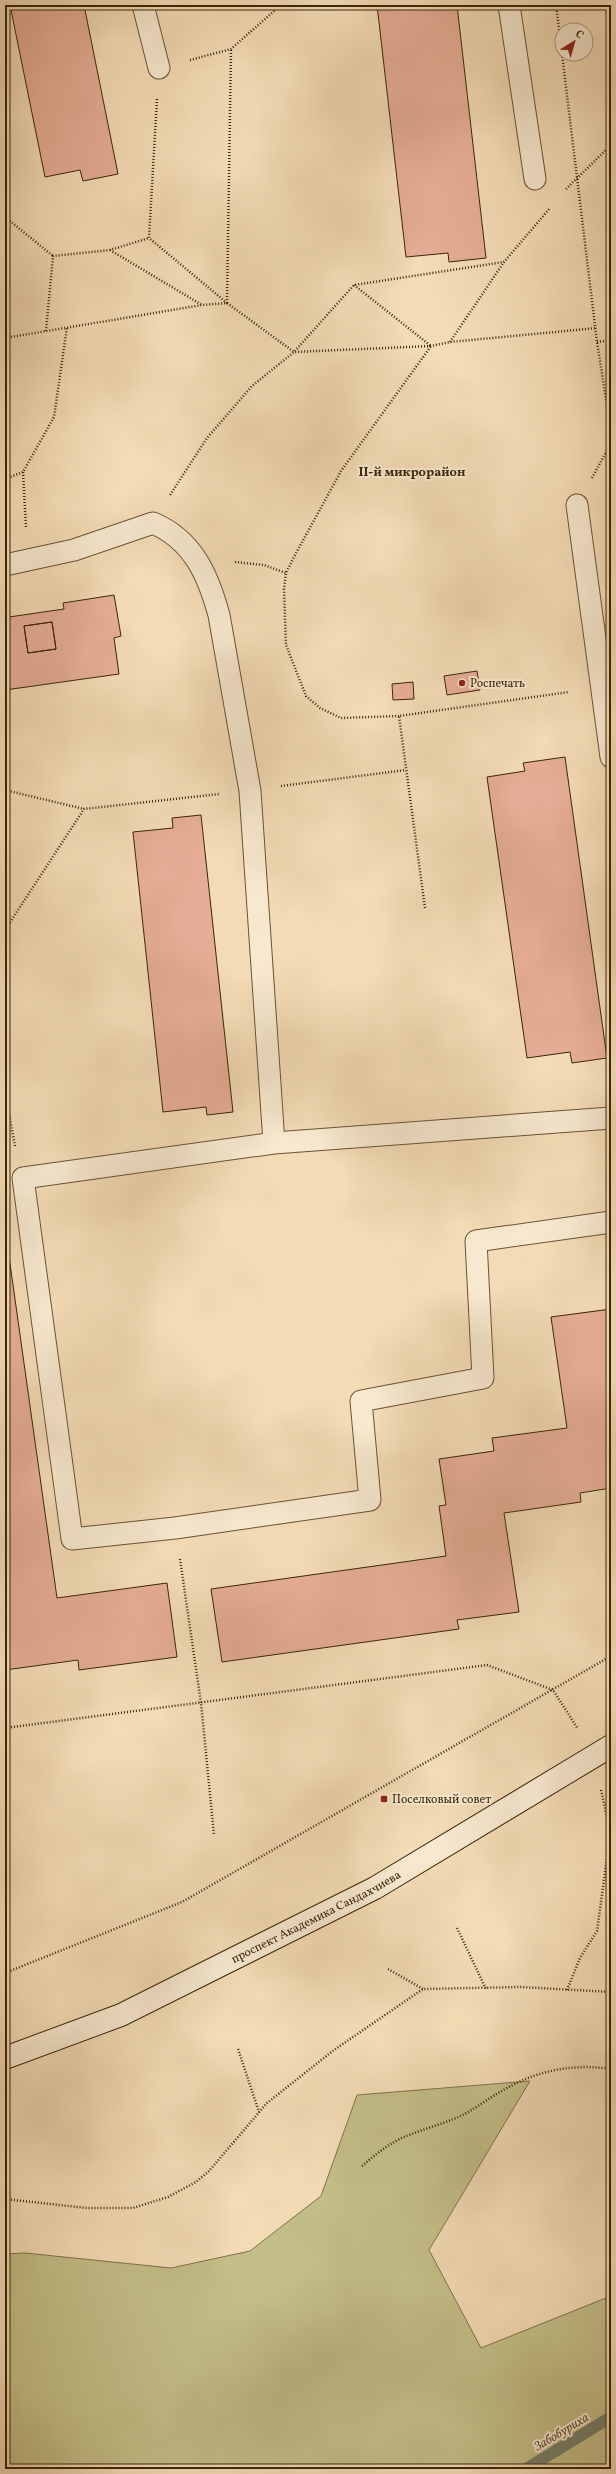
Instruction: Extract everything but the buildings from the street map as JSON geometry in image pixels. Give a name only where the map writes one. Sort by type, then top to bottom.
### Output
[{"type":"main road","name":"проспект Академика Сандахчиева","points":[[5,2058],[121,2015],[375,1888],[611,1746]]},
{"type":"lane","points":[[143,5],[159,68]]},
{"type":"lane","points":[[510,5],[535,180]]},
{"type":"lane","points":[[577,505],[600,688],[611,757]]},
{"type":"lane","points":[[5,565],[74,550],[153,523],[169,530],[198,559],[212,590],[219,615],[250,791],[274,1142]]},
{"type":"lane","points":[[611,1118],[274,1142],[23,1178],[72,1539],[175,1528],[370,1500],[361,1401],[483,1378],[476,1241],[611,1222]]},
{"type":"path","points":[[149,238],[159,68],[231,49],[281,5]]},
{"type":"path","points":[[556,5],[558,22]]},
{"type":"path","points":[[227,303],[231,49]]},
{"type":"path","points":[[563,62],[597,328],[597,342],[611,431]]},
{"type":"path","points":[[563,193],[578,176],[611,146]]},
{"type":"path","points":[[450,342],[504,262],[553,204]]},
{"type":"path","points":[[5,217],[53,256],[110,250],[149,238]]},
{"type":"path","points":[[149,238],[227,303],[294,352],[431,346],[450,342],[597,328]]},
{"type":"path","points":[[110,250],[202,305]]},
{"type":"path","points":[[46,331],[53,256]]},
{"type":"path","points":[[153,523],[207,438],[252,386],[294,352],[354,285],[504,262]]},
{"type":"path","points":[[354,285],[431,346]]},
{"type":"path","points":[[5,338],[202,305],[227,303]]},
{"type":"path","points":[[27,560],[23,472],[54,417],[67,327]]},
{"type":"path","points":[[597,342],[611,340]]},
{"type":"path","points":[[431,346],[341,471],[286,574],[284,589],[286,645],[306,696],[320,708],[341,718],[399,716],[600,688]]},
{"type":"path","points":[[577,505],[611,444]]},
{"type":"path","points":[[5,479],[23,472]]},
{"type":"path","points":[[198,559],[253,563],[286,574]]},
{"type":"path","points":[[399,716],[424,908]]},
{"type":"path","points":[[5,790],[84,810],[250,791],[406,770]]},
{"type":"path","points":[[5,930],[84,810]]},
{"type":"path","points":[[5,1092],[9,1122],[23,1178]]},
{"type":"path","points":[[175,1528],[201,1702],[214,1835]]},
{"type":"path","points":[[5,1973],[182,1902],[611,1656]]},
{"type":"path","points":[[5,1728],[487,1665],[553,1690]]},
{"type":"path","points":[[567,1990],[580,1958],[597,1931],[610,1836]]},
{"type":"path","points":[[457,1928],[486,1989]]},
{"type":"path","points":[[388,1969],[423,1989],[486,1989],[521,1987],[611,1992]]},
{"type":"path","points":[[5,2199],[87,2208],[133,2208],[168,2197],[196,2182],[209,2172],[259,2112],[334,2050],[423,1989]]},
{"type":"path","points":[[238,2049],[259,2112]]},
{"type":"path","points":[[362,2166],[382,2150],[403,2137],[457,2118],[505,2089],[544,2071],[564,2067],[592,2066],[611,2069]]},
{"type":"shaded area","points":[[530,2081],[429,2250],[481,2348],[611,2296],[611,2469],[5,2469],[5,2254],[25,2253],[171,2268],[250,2251],[321,2196],[357,2095]]},
{"type":"waterway","name":"Забобуриха","points":[[526,2469],[611,2417]]},
{"type":"place","name":"Роспечать","points":[[462,683]]},
{"type":"place","name":"Поселковый совет","points":[[384,1799]]},
{"type":"district","name":"II-й микрорайон","points":[[412,471]]}]
